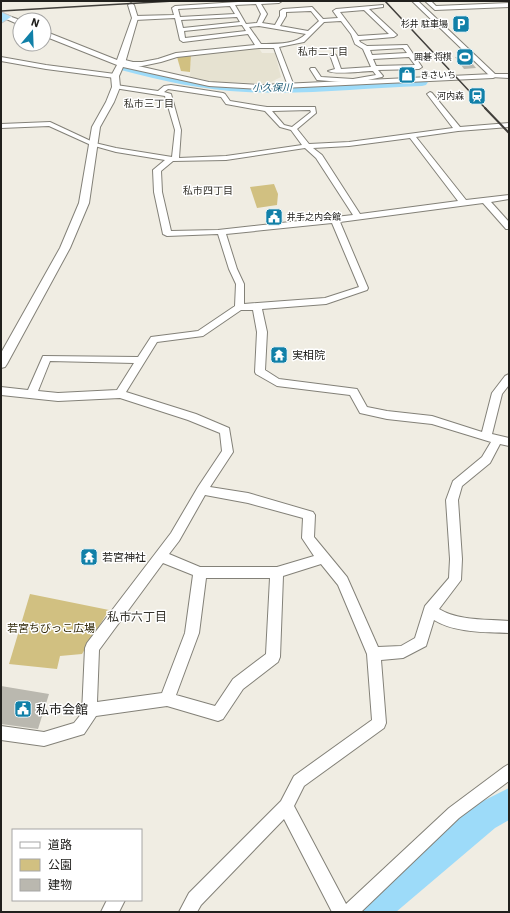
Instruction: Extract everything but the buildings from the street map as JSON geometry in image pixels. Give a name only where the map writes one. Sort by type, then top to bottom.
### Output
[{"type":"street","points":[[249,32],[183,40],[175,8],[278,1]]},
{"type":"street","points":[[415,1],[493,76]]},
{"type":"street","points":[[428,1],[436,8],[451,6],[509,5]]},
{"type":"street","points":[[447,1],[451,6]]},
{"type":"street","points":[[258,2],[264,14],[260,24]]},
{"type":"street","points":[[232,4],[243,25],[259,46]]},
{"type":"street","points":[[1,364],[65,248],[84,203],[96,127],[110,102],[116,87],[115,76],[121,63],[135,18],[132,5]]},
{"type":"street","points":[[316,71],[319,79],[354,81],[380,76],[375,69],[366,48],[358,43],[356,40],[357,38],[336,11],[380,6]]},
{"type":"street","points":[[277,27],[283,16],[283,11],[312,8],[322,21]]},
{"type":"street","points":[[357,38],[394,36],[365,8]]},
{"type":"street","points":[[135,18],[178,18],[238,15]]},
{"type":"street","points":[[121,63],[142,64],[159,61],[176,55],[259,46],[276,46],[302,41],[308,33],[322,21],[341,19]]},
{"type":"street","points":[[180,30],[260,24],[308,33]]},
{"type":"street","points":[[52,35],[121,63],[209,84],[261,87],[354,81],[508,75]]},
{"type":"street","points":[[276,46],[291,86]]},
{"type":"street","points":[[331,72],[419,67],[405,46],[366,48]]},
{"type":"street","points":[[333,54],[339,71]]},
{"type":"street","points":[[370,57],[411,55]]},
{"type":"street","points":[[1,59],[46,67],[115,76]]},
{"type":"street","points":[[160,92],[166,87],[171,86],[223,95],[228,103],[267,109],[314,108],[314,112],[293,129]]},
{"type":"street","points":[[116,87],[168,94],[178,130],[173,159],[157,170],[158,192],[167,234],[221,232],[335,220],[509,197]]},
{"type":"street","points":[[430,94],[458,129]]},
{"type":"street","points":[[267,109],[282,126],[293,129],[307,146],[319,157],[358,217]]},
{"type":"street","points":[[1,126],[50,124],[93,144],[116,150],[173,159],[226,158],[307,146],[349,144],[458,129],[509,125]]},
{"type":"street","points":[[412,136],[464,202]]},
{"type":"street","points":[[485,200],[509,227]]},
{"type":"street","points":[[120,394],[154,339],[200,334],[239,307],[257,307],[326,301],[364,288],[335,220]]},
{"type":"street","points":[[221,232],[240,284],[239,307]]},
{"type":"street","points":[[257,307],[262,332],[260,372],[277,382],[353,392],[364,410],[387,415],[432,420],[486,437],[503,440]]},
{"type":"street","points":[[32,394],[46,358],[141,360]]},
{"type":"street","points":[[486,437],[497,393],[509,378]]},
{"type":"street","points":[[1,391],[58,398],[120,394],[192,417],[224,431],[228,452],[202,490],[175,537],[92,648],[89,715],[79,729],[44,739],[1,733]]},
{"type":"street","points":[[374,654],[403,652],[421,642],[430,610],[455,580],[456,559],[452,500],[457,484],[486,460],[503,440]]},
{"type":"street","points":[[187,912],[195,899],[286,806],[298,781],[379,723],[374,654],[343,581],[322,558],[308,538],[309,515],[248,498],[202,490]]},
{"type":"street","points":[[160,556],[200,572],[277,573],[322,558]]},
{"type":"street","points":[[167,699],[192,633],[200,572]]},
{"type":"street","points":[[89,710],[167,699],[218,714],[238,684],[273,657],[277,573]]},
{"type":"street","points":[[430,610],[446,620],[478,625],[509,627]]},
{"type":"street","points":[[349,912],[454,813],[509,772]]},
{"type":"street","points":[[286,806],[341,912]]},
{"type":"street","points":[[109,912],[116,901]]},
{"type":"shaded area","points":[[259,48],[262,53],[275,53],[281,77],[269,83],[254,83],[216,82],[190,77],[191,55]]},
{"type":"green space","points":[[191,55],[190,72],[181,71],[177,57]]},
{"type":"green space","points":[[274,184],[278,194],[277,205],[257,208],[250,187]]},
{"type":"green space","name":"若宮ちびっこ広場","points":[[30,594],[109,610],[82,654],[60,656],[57,669],[9,664]]},
{"type":"waterway","name":"小久保川","points":[[125,67],[194,83],[246,89],[303,88],[422,82]]},
{"type":"waterway","points":[[370,912],[484,817],[509,803]]},
{"type":"railway","points":[[1,11],[174,1]]},
{"type":"railway","points":[[385,1],[486,109]]},
{"type":"railway","points":[[485,108],[509,133]]},
{"type":"place","name":"杉井 駐車場","points":[[461,24]]},
{"type":"place","name":"囲碁 将棋","points":[[465,57]]},
{"type":"place","name":"きさいち","points":[[407,75]]},
{"type":"place","name":"河内森","points":[[477,96]]},
{"type":"place","name":"井手之内会館","points":[[274,217]]},
{"type":"place","name":"実相院","points":[[279,355]]},
{"type":"place","name":"若宮神社","points":[[89,557]]},
{"type":"place","name":"私市会館","points":[[23,709]]},
{"type":"district","name":"私市二丁目","points":[[323,51]]},
{"type":"district","name":"私市三丁目","points":[[149,103]]},
{"type":"district","name":"私市四丁目","points":[[208,190]]},
{"type":"district","name":"私市六丁目","points":[[137,617]]}]
